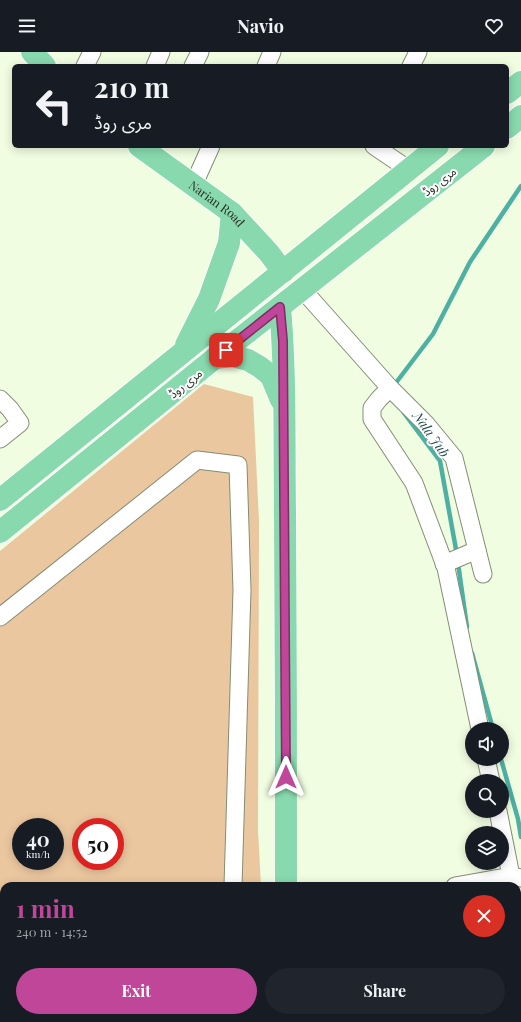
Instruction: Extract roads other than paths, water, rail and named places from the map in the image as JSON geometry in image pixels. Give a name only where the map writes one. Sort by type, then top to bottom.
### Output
[{"type":"main road","points":[[32,52],[43,64]]},
{"type":"main road","points":[[509,91],[521,82]]},
{"type":"main road","points":[[509,126],[521,116]]},
{"type":"main road","name":"Narian Road","points":[[144,148],[193,186],[232,213],[269,253],[283,272]]},
{"type":"main road","points":[[0,500],[435,148]]},
{"type":"main road","name":"مری روڈ","points":[[0,532],[215,358],[481,148]]},
{"type":"main road","points":[[401,175],[412,202]]},
{"type":"main road","points":[[183,351],[209,299],[229,243],[232,213]]},
{"type":"main road","points":[[280,307],[283,341],[284,409],[286,882]]},
{"type":"main road","points":[[215,358],[233,356],[248,360],[260,367],[271,376],[284,409]]},
{"type":"street","points":[[86,64],[92,52]]},
{"type":"street","points":[[155,64],[162,52]]},
{"type":"street","points":[[195,64],[200,52]]},
{"type":"street","points":[[267,64],[272,52]]},
{"type":"street","points":[[412,64],[418,52]]},
{"type":"street","points":[[193,186],[210,148]]},
{"type":"street","points":[[376,148],[401,175]]},
{"type":"street","points":[[302,290],[390,388],[426,424],[454,458],[459,558],[479,722]]},
{"type":"street","points":[[390,388],[372,408],[372,419],[459,558],[483,574]]},
{"type":"street","points":[[0,399],[10,409],[20,423],[0,439]]},
{"type":"street","points":[[0,617],[197,460],[238,465],[242,590],[233,882]]},
{"type":"street","points":[[486,882],[518,878],[500,818]]},
{"type":"waterway","name":"Nala Jub","points":[[396,387],[395,384],[433,334],[470,262],[521,186]]},
{"type":"waterway","name":"Nala Jub","points":[[404,413],[440,461],[457,555]]},
{"type":"waterway","name":"Nala Jub","points":[[458,563],[467,627]]},
{"type":"waterway","name":"Nala Jub","points":[[472,653],[491,722]]},
{"type":"waterway","name":"Nala Jub","points":[[503,766],[518,819],[521,837]]}]
